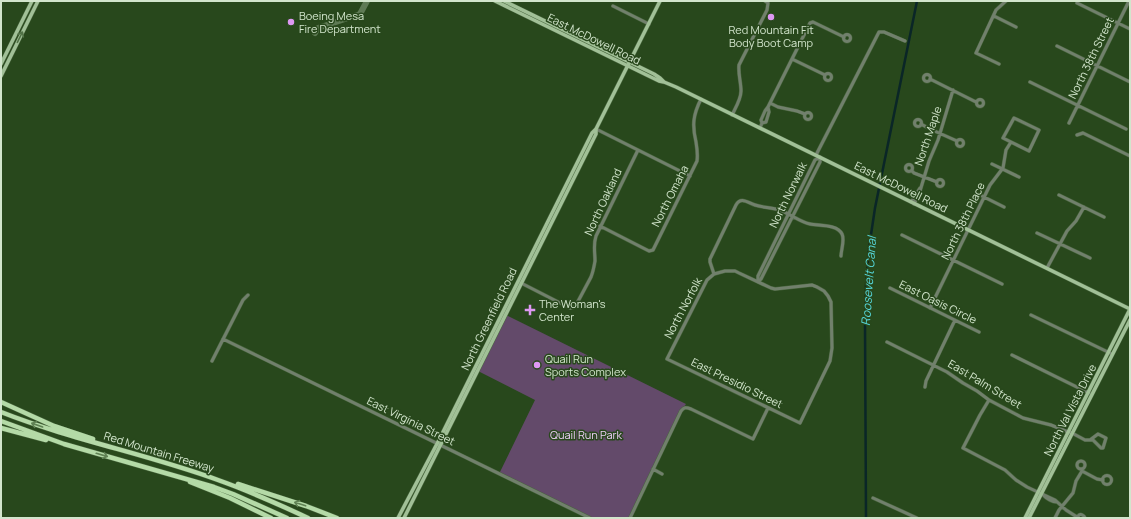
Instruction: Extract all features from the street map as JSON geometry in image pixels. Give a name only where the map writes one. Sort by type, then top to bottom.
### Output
[{"type":"highway","points":[[1,402],[54,426],[114,445],[128,452]]},
{"type":"highway","name":"Red Mountain Freeway","points":[[1,412],[54,431],[217,479],[256,494],[308,518]]},
{"type":"highway","name":"Red Mountain Freeway","points":[[1,421],[64,444],[233,494],[287,518]]},
{"type":"highway","points":[[1,428],[64,444]]},
{"type":"highway","points":[[182,478],[230,498],[271,518]]},
{"type":"highway","points":[[217,479],[228,480],[306,506],[336,518]]},
{"type":"main road","points":[[27,23],[26,21],[33,5],[32,1]]},
{"type":"main road","points":[[1,64],[32,1]]},
{"type":"main road","points":[[2,73],[38,1]]},
{"type":"main road","name":"East McDowell Road","points":[[495,1],[533,17]]},
{"type":"main road","name":"East McDowell Road","points":[[504,1],[533,17],[629,64],[658,81],[664,82],[701,99],[1130,309]]},
{"type":"main road","name":"North Greenfield Road","points":[[404,518],[592,133],[596,129],[660,1]]},
{"type":"main road","name":"North Greenfield Road","points":[[520,282],[551,225],[596,134],[596,129]]},
{"type":"main road","points":[[551,225],[550,221],[558,203]]},
{"type":"main road","name":"North Val Vista Drive","points":[[1029,518],[1130,309]]},
{"type":"main road","name":"North Val Vista Drive","points":[[1110,353],[1130,320]]},
{"type":"main road","name":"North Greenfield Road","points":[[398,518],[439,444]]},
{"type":"main road","name":"North Val Vista Drive","points":[[1025,518],[1040,493]]},
{"type":"street","points":[[999,64],[976,53],[999,7],[1006,1]]},
{"type":"street","name":"North 38th Street","points":[[1069,123],[1129,1]]},
{"type":"street","points":[[732,114],[741,91],[739,72],[740,66],[767,10],[767,2]]},
{"type":"street","points":[[1077,2],[1130,29]]},
{"type":"street","points":[[613,6],[649,24]]},
{"type":"street","points":[[994,16],[1016,27]]},
{"type":"street","points":[[760,128],[762,123],[766,122],[769,112],[769,105],[810,23],[813,22],[844,37]]},
{"type":"street","name":"North Norwalk","points":[[758,282],[758,276],[791,215],[816,160],[879,32],[884,32],[905,41]]},
{"type":"street","points":[[1057,46],[1130,82]]},
{"type":"street","points":[[792,59],[825,75]]},
{"type":"street","points":[[930,79],[976,102]]},
{"type":"street","points":[[1030,82],[1126,129]]},
{"type":"street","name":"North Maple","points":[[913,203],[920,191],[953,90]]},
{"type":"street","name":"North Omaha","points":[[600,226],[650,251],[653,250],[698,158],[694,122],[696,109],[701,99]]},
{"type":"street","points":[[769,105],[805,114]]},
{"type":"street","name":"North 38th Place","points":[[1014,118],[1039,130],[1029,151],[1010,142],[1003,138],[1014,118]]},
{"type":"street","points":[[921,124],[957,141]]},
{"type":"street","points":[[596,129],[690,176]]},
{"type":"street","points":[[1077,135],[1083,133],[1130,156]]},
{"type":"street","name":"North 38th Place","points":[[930,308],[990,185],[1002,169],[1006,150],[1010,142]]},
{"type":"street","name":"North Oakland","points":[[520,282],[570,308],[575,307],[593,272],[595,261],[594,242],[600,226],[638,150]]},
{"type":"street","points":[[992,164],[1019,177]]},
{"type":"street","points":[[912,171],[937,182]]},
{"type":"street","points":[[976,193],[1004,207]]},
{"type":"street","points":[[1059,195],[1104,217]]},
{"type":"street","name":"North Norfolk","points":[[667,359],[704,284],[714,274],[710,259],[738,202],[744,200],[757,206],[776,209],[791,215]]},
{"type":"street","points":[[1047,268],[1067,231],[1076,221],[1084,207]]},
{"type":"street","points":[[791,215],[810,224],[831,227],[838,230],[842,234],[843,239],[840,256]]},
{"type":"street","points":[[1037,233],[1090,258]]},
{"type":"street","points":[[902,235],[1002,284]]},
{"type":"street","points":[[714,274],[725,271],[735,271],[758,282]]},
{"type":"street","name":"East Presidio Street","points":[[667,359],[800,423],[832,356],[831,301],[825,292],[812,285],[775,289],[758,282]]},
{"type":"street","name":"East Oasis Circle","points":[[890,288],[979,332]]},
{"type":"street","points":[[212,361],[243,300],[248,295]]},
{"type":"street","points":[[1031,315],[1110,353]]},
{"type":"street","points":[[925,387],[955,320]]},
{"type":"street","name":"East Virginia Street","points":[[223,339],[590,518]]},
{"type":"street","name":"East Palm Street","points":[[887,342],[954,375],[963,383],[989,400],[1023,418],[1051,425],[1088,441],[1093,440],[1101,448],[1103,448],[1106,438],[1098,434],[1090,440]]},
{"type":"street","points":[[1012,355],[1090,394]]},
{"type":"street","points":[[989,400],[964,448],[1005,470],[1021,484],[1055,500],[1077,518],[1078,515],[1085,518]]},
{"type":"street","points":[[630,518],[681,411],[684,408],[686,407],[691,409],[753,439],[768,408]]},
{"type":"street","points":[[653,469],[662,474]]},
{"type":"street","points":[[1055,518],[1062,506],[1073,493],[1076,481],[1082,470],[1097,479],[1103,480]]},
{"type":"street","points":[[873,498],[917,518]]},
{"type":"green space","name":"Quail Run Park","points":[[506,315],[686,404],[681,411],[630,518],[590,518],[499,474],[535,400],[478,371]]},
{"type":"waterway","name":"Roosevelt Canal","points":[[866,518],[865,323],[869,248],[875,208],[917,1]]},
{"type":"taxiway","points":[[315,33],[318,28],[360,14],[367,1]]},
{"type":"place","name":"Red Mountain Fit Body Boot Camp","points":[[771,17]]},
{"type":"place","name":"Boeing Mesa Fire Department","points":[[291,22]]},
{"type":"place","name":"The Woman's Center","points":[[530,310]]},
{"type":"place","name":"Quail Run Sports Complex","points":[[537,365]]}]
